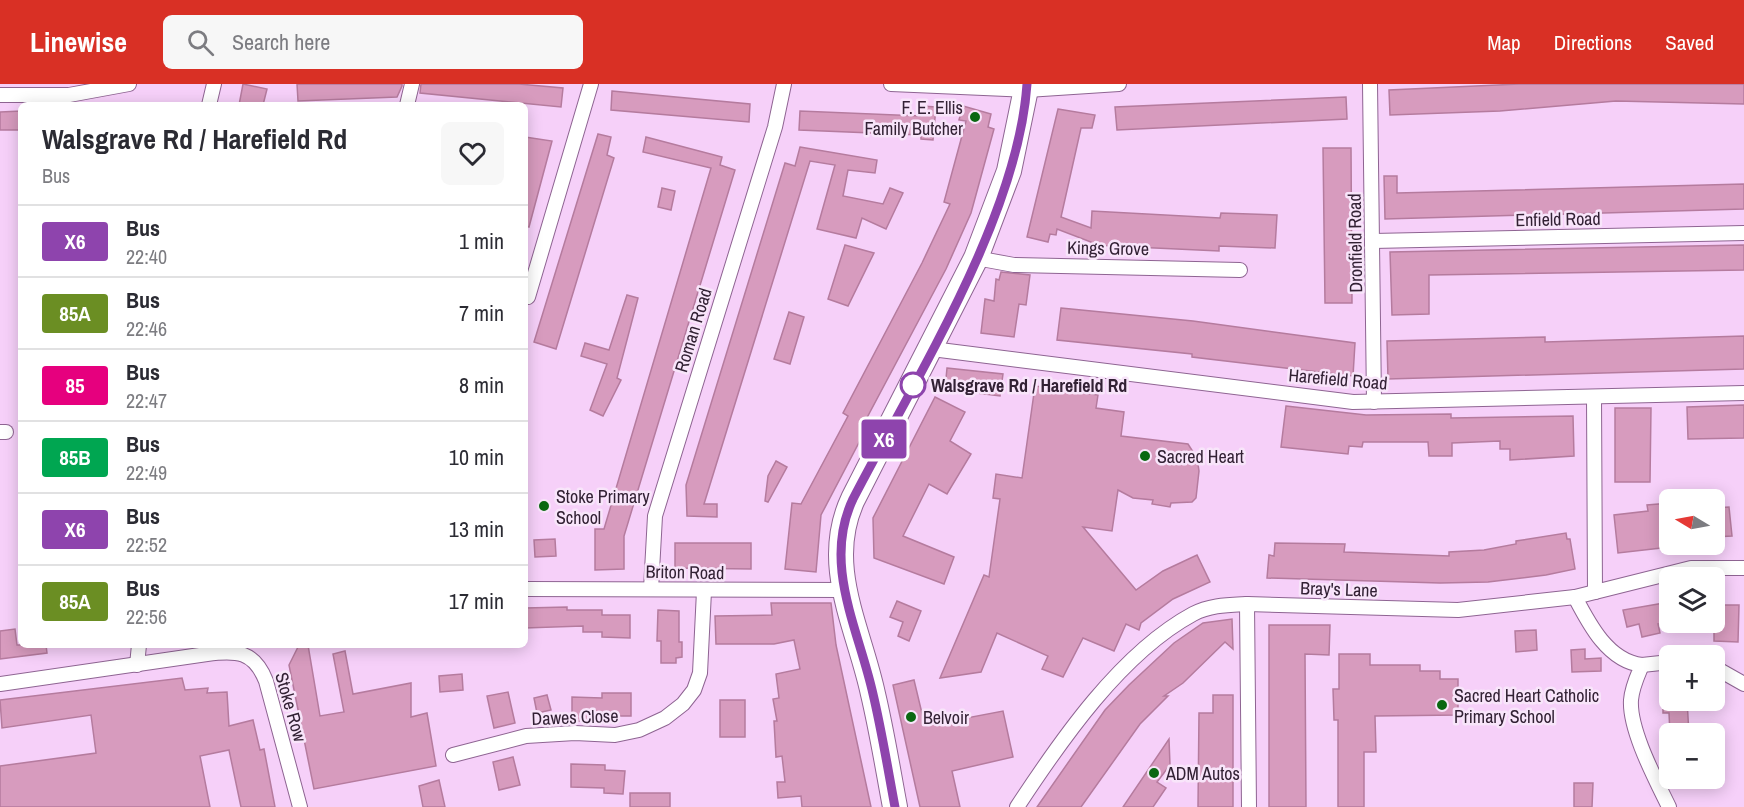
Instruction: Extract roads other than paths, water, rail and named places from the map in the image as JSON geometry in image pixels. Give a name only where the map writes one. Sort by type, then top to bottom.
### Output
[{"type":"highway","points":[[895,807],[873,693],[844,590],[839,553],[844,520],[976,258],[1009,171],[1027,87]]},
{"type":"street","points":[[0,95],[69,95],[129,84]]},
{"type":"street","points":[[210,102],[214,84]]},
{"type":"street","points":[[408,102],[412,84]]},
{"type":"street","points":[[528,297],[591,84]]},
{"type":"street","name":"Roman Road","points":[[651,589],[655,516],[775,127],[784,84]]},
{"type":"street","points":[[891,84],[1027,87],[1119,84]]},
{"type":"street","name":"Dronfield Road","points":[[1370,84],[1374,402]]},
{"type":"street","name":"Enfield Road","points":[[1373,241],[1744,233]]},
{"type":"street","name":"Kings Grove","points":[[976,258],[1014,265],[1240,270]]},
{"type":"street","name":"Harefield Road","points":[[932,349],[1353,402],[1744,393]]},
{"type":"street","points":[[1594,397],[1596,592]]},
{"type":"street","name":"Bray's Lane","points":[[1017,807],[1081,719],[1124,669],[1153,643],[1193,614],[1213,607],[1247,604],[1458,610],[1575,597],[1691,568],[1744,568]]},
{"type":"street","name":"Briton Road","points":[[528,589],[844,590]]},
{"type":"street","name":"Dawes Close","points":[[453,754],[526,736],[624,734],[665,718],[683,704],[698,682],[704,591]]},
{"type":"street","points":[[1575,597],[1587,620],[1609,648],[1630,663],[1642,665],[1659,663]]},
{"type":"street","points":[[1247,604],[1249,807]]},
{"type":"street","points":[[137,664],[139,648]]},
{"type":"street","name":"Stoke Row","points":[[0,684],[249,650],[260,666],[266,681],[300,807]]},
{"type":"street","points":[[1642,665],[1633,685],[1630,703],[1641,743],[1669,807]]},
{"type":"street","points":[[1725,673],[1744,684]]},
{"type":"place","name":"F. E. Ellis Family Butcher","points":[[975,117]]},
{"type":"place","name":"Walsgrave Rd / Harefield Rd","points":[[913,385]]},
{"type":"place","name":"Sacred Heart","points":[[1145,456]]},
{"type":"place","name":"Stoke Primary School","points":[[544,506]]},
{"type":"place","name":"Sacred Heart Catholic Primary School","points":[[1442,705]]},
{"type":"place","name":"Belvoir","points":[[911,717]]},
{"type":"place","name":"ADM Autos","points":[[1154,773]]}]
